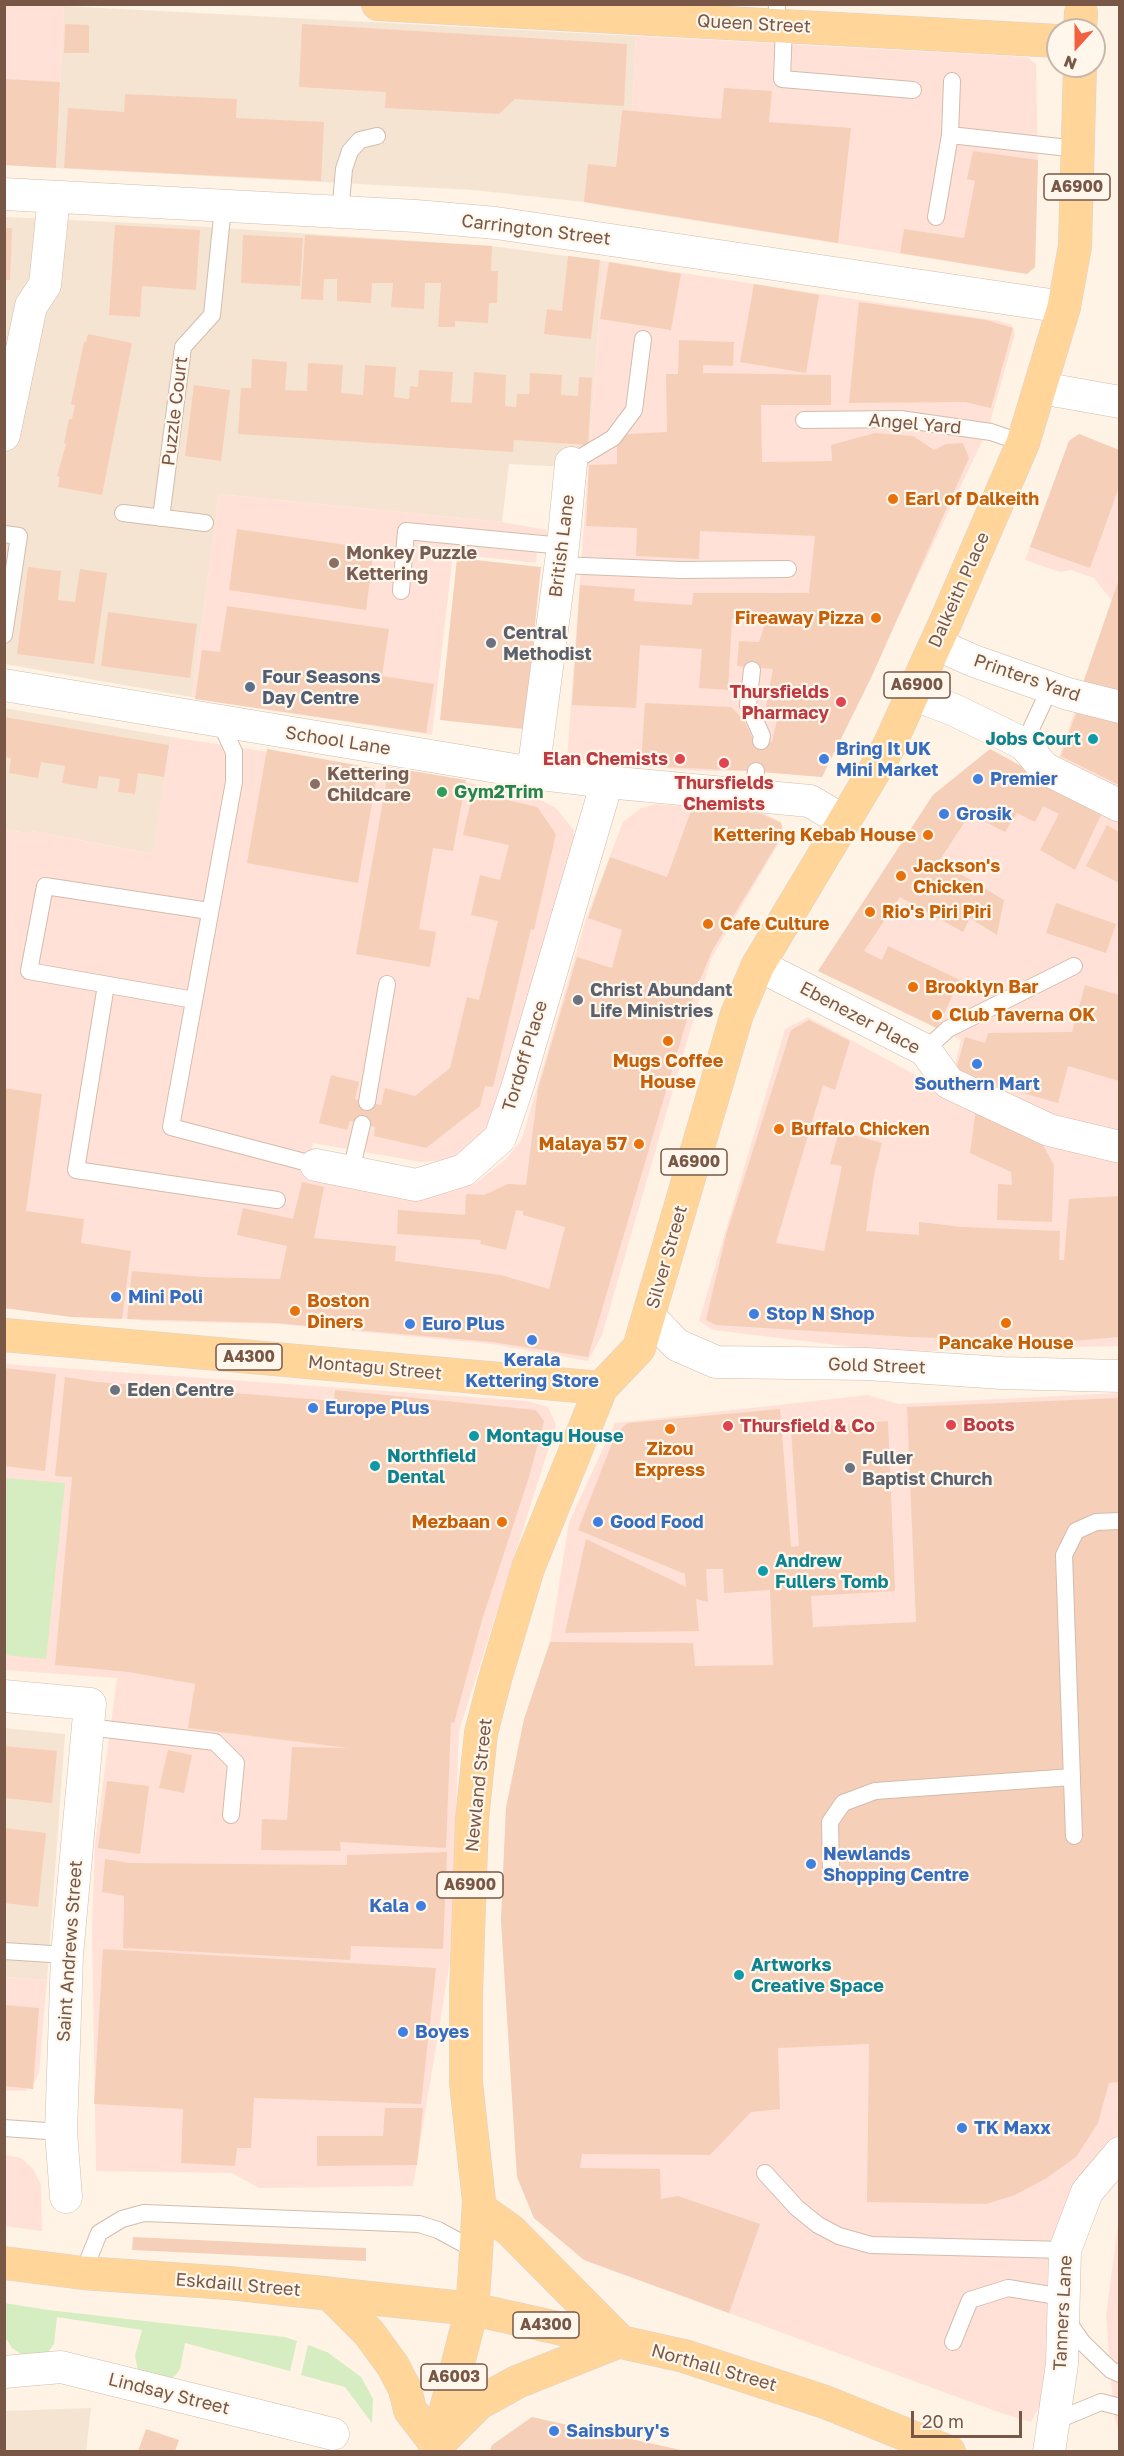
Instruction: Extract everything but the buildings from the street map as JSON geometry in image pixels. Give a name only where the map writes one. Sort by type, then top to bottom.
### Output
[{"type":"main road","name":"Queen Street","points":[[378,4],[694,13],[1046,40]]},
{"type":"main road","name":"A6900","points":[[1064,307],[1075,246],[1080,78]]},
{"type":"main road","name":"Dalkeith Place","points":[[845,822],[888,748],[1023,443],[1064,307]]},
{"type":"main road","name":"Silver Street","points":[[601,1388],[639,1348],[737,1014],[758,965],[845,822]]},
{"type":"main road","name":"Montagu Street","points":[[4,1335],[601,1388]]},
{"type":"main road","name":"Newland Street","points":[[472,2309],[479,2208],[477,2167],[466,2083],[466,1993],[472,1819],[481,1733],[528,1568],[601,1388]]},
{"type":"main road","points":[[330,2294],[369,2332],[393,2366],[405,2389],[410,2410],[436,2448],[479,2403],[517,2382],[620,2341],[510,2230],[479,2208]]},
{"type":"main road","name":"Eskdaill Street","points":[[4,2263],[83,2273],[229,2283],[472,2309]]},
{"type":"main road","name":"Northall Street","points":[[472,2309],[684,2356],[825,2402],[949,2451]]},
{"type":"main road","name":"A6003","points":[[436,2448],[472,2309]]},
{"type":"street","name":"Carrington Street","points":[[4,194],[496,223],[1064,307]]},
{"type":"street","points":[[4,435],[31,306],[45,285],[54,197]]},
{"type":"street","points":[[1041,388],[1119,402]]},
{"type":"street","name":"British Lane","points":[[533,773],[571,463]]},
{"type":"street","name":"Printers Yard","points":[[936,644],[974,662],[1050,688],[1119,706]]},
{"type":"street","name":"School Lane","points":[[4,685],[533,773],[607,783],[754,784],[810,801],[845,822]]},
{"type":"street","points":[[913,694],[954,710],[1024,744],[1044,768],[1119,806]]},
{"type":"street","name":"Tordoff Place","points":[[316,1165],[416,1185],[464,1170],[500,1138],[607,783]]},
{"type":"street","name":"Ebenezer Place","points":[[758,965],[925,1050],[949,1083],[1048,1130],[1119,1147]]},
{"type":"street","name":"Gold Street","points":[[650,1316],[677,1345],[716,1362],[867,1364],[1119,1376]]},
{"type":"street","points":[[4,1696],[89,1716]]},
{"type":"street","name":"Saint Andrews Street","points":[[66,2197],[61,2132],[67,1955],[89,1716]]},
{"type":"street","name":"Tanners Lane","points":[[1051,2437],[1062,2364],[1065,2250],[1087,2192],[1119,2153]]},
{"type":"street","name":"Lindsay Street","points":[[4,2372],[61,2367],[333,2434]]},
{"type":"lane","points":[[779,18],[782,79],[913,90]]},
{"type":"lane","points":[[936,218],[950,135],[952,81]]},
{"type":"lane","points":[[950,135],[1078,149]]},
{"type":"lane","points":[[340,213],[344,169],[350,151],[360,140],[377,136]]},
{"type":"lane","name":"Puzzle Court","points":[[161,518],[183,347],[212,315],[223,207]]},
{"type":"lane","points":[[571,463],[613,438],[634,410],[643,339]]},
{"type":"lane","name":"Angel Yard","points":[[804,420],[900,419],[991,432],[1023,443]]},
{"type":"lane","points":[[123,513],[205,523]]},
{"type":"lane","points":[[401,591],[406,531],[561,556],[681,570],[788,569]]},
{"type":"lane","points":[[4,534],[20,536],[4,635]]},
{"type":"lane","points":[[752,670],[748,705],[762,736],[761,741]]},
{"type":"lane","points":[[1024,744],[1050,688]]},
{"type":"lane","points":[[220,722],[234,752],[234,782],[171,1127],[316,1165]]},
{"type":"lane","points":[[194,1000],[29,972],[45,886],[209,911]]},
{"type":"lane","points":[[925,1050],[948,1029],[1074,966]]},
{"type":"lane","points":[[367,1102],[387,984]]},
{"type":"lane","points":[[106,985],[76,1170],[277,1200]]},
{"type":"lane","points":[[351,1171],[362,1124]]},
{"type":"lane","points":[[1074,1836],[1064,1556],[1077,1531],[1096,1522],[1119,1521]]},
{"type":"lane","points":[[89,1716],[215,1742],[236,1762],[231,1815]]},
{"type":"lane","points":[[831,1869],[830,1822],[843,1803],[874,1791],[1072,1777]]},
{"type":"lane","points":[[4,1951],[67,1955]]},
{"type":"lane","points":[[4,2128],[61,2132]]},
{"type":"lane","points":[[765,2173],[796,2208],[818,2225],[839,2236],[871,2245],[1065,2250]]},
{"type":"lane","points":[[83,2273],[99,2234],[122,2219],[144,2212],[419,2224],[438,2230],[475,2250]]},
{"type":"lane","points":[[953,2342],[970,2300],[1008,2288],[1063,2305],[1083,2343],[1111,2370],[1119,2374]]},
{"type":"lane","points":[[1051,2437],[1101,2402],[1119,2407]]},
{"type":"shaded area","points":[[4,5],[64,6],[56,168],[5,165]]},
{"type":"shaded area","points":[[64,6],[636,36],[632,111],[622,110],[611,207],[473,190],[56,168]]},
{"type":"shaded area","points":[[636,36],[1027,57],[1036,64],[1038,160],[1035,267],[1027,274],[611,207],[622,110],[632,110]]},
{"type":"shaded area","points":[[5,217],[177,225],[492,246],[603,261],[588,468],[509,464],[502,522],[219,494],[192,697],[5,664]]},
{"type":"shaded area","points":[[603,261],[999,321],[1012,325],[1015,334],[988,429],[822,777],[750,771],[696,771],[567,759]]},
{"type":"shaded area","points":[[1079,434],[1119,450],[1119,795],[1057,763],[1112,601],[1094,578],[1071,570],[1060,572],[1025,560],[1069,441]]},
{"type":"shaded area","points":[[219,494],[502,522],[547,530],[548,543],[538,542],[536,563],[453,554],[432,735],[192,697]]},
{"type":"shaded area","points":[[4,708],[171,737],[153,854],[32,831],[31,834],[5,829]]},
{"type":"shaded area","points":[[171,737],[465,782],[533,796],[556,808],[573,829],[575,843],[497,1121],[470,1149],[448,1160],[422,1162],[313,1143],[308,1170],[425,1196],[450,1192],[476,1183],[505,1160],[522,1139],[586,919],[623,822],[641,808],[655,804],[763,813],[781,822],[784,834],[711,959],[602,1335],[588,1361],[492,1344],[278,1324],[149,1321],[5,1306],[4,829],[31,834],[32,831],[152,854]]},
{"type":"shaded area","points":[[990,749],[1119,820],[1119,1346],[894,1352],[713,1330],[699,1321],[785,1029],[808,1017],[949,1093],[961,1040],[818,971],[933,795]]},
{"type":"shaded area","points":[[4,1364],[527,1401],[548,1407],[556,1425],[459,1731],[450,1961],[413,2186],[259,2188],[232,2173],[96,2171],[92,1933],[95,1843],[117,1678],[5,1670]]},
{"type":"shaded area","name":"Newlands Shopping Centre","points":[[1119,1393],[1119,2134],[1090,2164],[1065,2205],[1047,2277],[1049,2363],[1043,2399],[1031,2422],[584,2260],[534,2218],[517,2177],[501,1920],[506,1808],[524,1719],[550,1642],[569,1522],[615,1423],[868,1395],[899,1404]]},
{"type":"shaded area","points":[[4,1728],[65,1734],[47,1980],[5,1977]]},
{"type":"shaded area","points":[[4,1977],[47,1980],[39,2073],[33,2085],[25,2091],[5,2091]]},
{"type":"shaded area","points":[[5,2155],[21,2158],[33,2169],[41,2185],[42,2231],[5,2226]]},
{"type":"shaded area","points":[[1119,2217],[1119,2435],[1114,2414],[1106,2317]]},
{"type":"shaded area","points":[[91,2408],[86,2451],[5,2451],[5,2411]]},
{"type":"green space","points":[[5,1478],[65,1483],[46,1659],[5,1655]]},
{"type":"green space","points":[[4,2303],[285,2337],[297,2341],[290,2371],[185,2343],[180,2369],[176,2375],[165,2381],[138,2371],[135,2356],[142,2330],[57,2317],[54,2344],[47,2353],[25,2357],[5,2340]]},
{"type":"green space","points":[[308,2345],[327,2352],[361,2377],[373,2399],[372,2423],[345,2387],[301,2375]]},
{"type":"place","name":"Earl of Dalkeith","points":[[893,499]]},
{"type":"place","name":"Monkey Puzzle Kettering","points":[[334,563]]},
{"type":"place","name":"Fireaway Pizza","points":[[876,618]]},
{"type":"place","name":"Central Methodist","points":[[491,643]]},
{"type":"place","name":"Four Seasons Day Centre","points":[[250,687]]},
{"type":"place","name":"Thursfields Pharmacy","points":[[841,702]]},
{"type":"place","name":"Jobs Court","points":[[1093,739]]},
{"type":"place","name":"Elan Chemists","points":[[680,759]]},
{"type":"place","name":"Bring It UK Mini Market","points":[[824,759]]},
{"type":"place","name":"Thursfields Chemists","points":[[724,763]]},
{"type":"place","name":"Premier","points":[[978,779]]},
{"type":"place","name":"Kettering Childcare","points":[[315,784]]},
{"type":"place","name":"Gym2Trim","points":[[442,792]]},
{"type":"place","name":"Grosik","points":[[944,814]]},
{"type":"place","name":"Kettering Kebab House","points":[[928,835]]},
{"type":"place","name":"Jackson's Chicken","points":[[901,876]]},
{"type":"place","name":"Rio's Piri Piri","points":[[870,912]]},
{"type":"place","name":"Cafe Culture","points":[[708,924]]},
{"type":"place","name":"Brooklyn Bar","points":[[913,987]]},
{"type":"place","name":"Christ Abundant Life Ministries","points":[[578,1000]]},
{"type":"place","name":"Club Taverna OK","points":[[937,1015]]},
{"type":"place","name":"Mugs Coffee House","points":[[668,1041]]},
{"type":"place","name":"Southern Mart","points":[[977,1064]]},
{"type":"place","name":"Buffalo Chicken","points":[[779,1129]]},
{"type":"place","name":"Malaya 57","points":[[639,1144]]},
{"type":"place","name":"Mini Poli","points":[[116,1297]]},
{"type":"place","name":"Boston Diners","points":[[295,1311]]},
{"type":"place","name":"Stop N Shop","points":[[754,1314]]},
{"type":"place","name":"Pancake House","points":[[1006,1323]]},
{"type":"place","name":"Euro Plus","points":[[410,1324]]},
{"type":"place","name":"Kerala Kettering Store","points":[[532,1340]]},
{"type":"place","name":"Eden Centre","points":[[115,1390]]},
{"type":"place","name":"Europe Plus","points":[[313,1408]]},
{"type":"place","name":"Boots","points":[[951,1425]]},
{"type":"place","name":"Thursfield & Co","points":[[728,1426]]},
{"type":"place","name":"Zizou Express","points":[[670,1429]]},
{"type":"place","name":"Montagu House","points":[[474,1436]]},
{"type":"place","name":"Northfield Dental","points":[[375,1466]]},
{"type":"place","name":"Fuller Baptist Church","points":[[850,1468]]},
{"type":"place","name":"Mezbaan","points":[[502,1522]]},
{"type":"place","name":"Good Food","points":[[598,1522]]},
{"type":"place","name":"Andrew Fullers Tomb","points":[[763,1571]]},
{"type":"place","name":"Newlands Shopping Centre","points":[[811,1864]]},
{"type":"place","name":"Kala","points":[[421,1906]]},
{"type":"place","name":"Artworks Creative Space","points":[[739,1975]]},
{"type":"place","name":"Boyes","points":[[403,2032]]},
{"type":"place","name":"TK Maxx","points":[[962,2128]]},
{"type":"place","name":"Sainsbury's","points":[[554,2431]]}]
